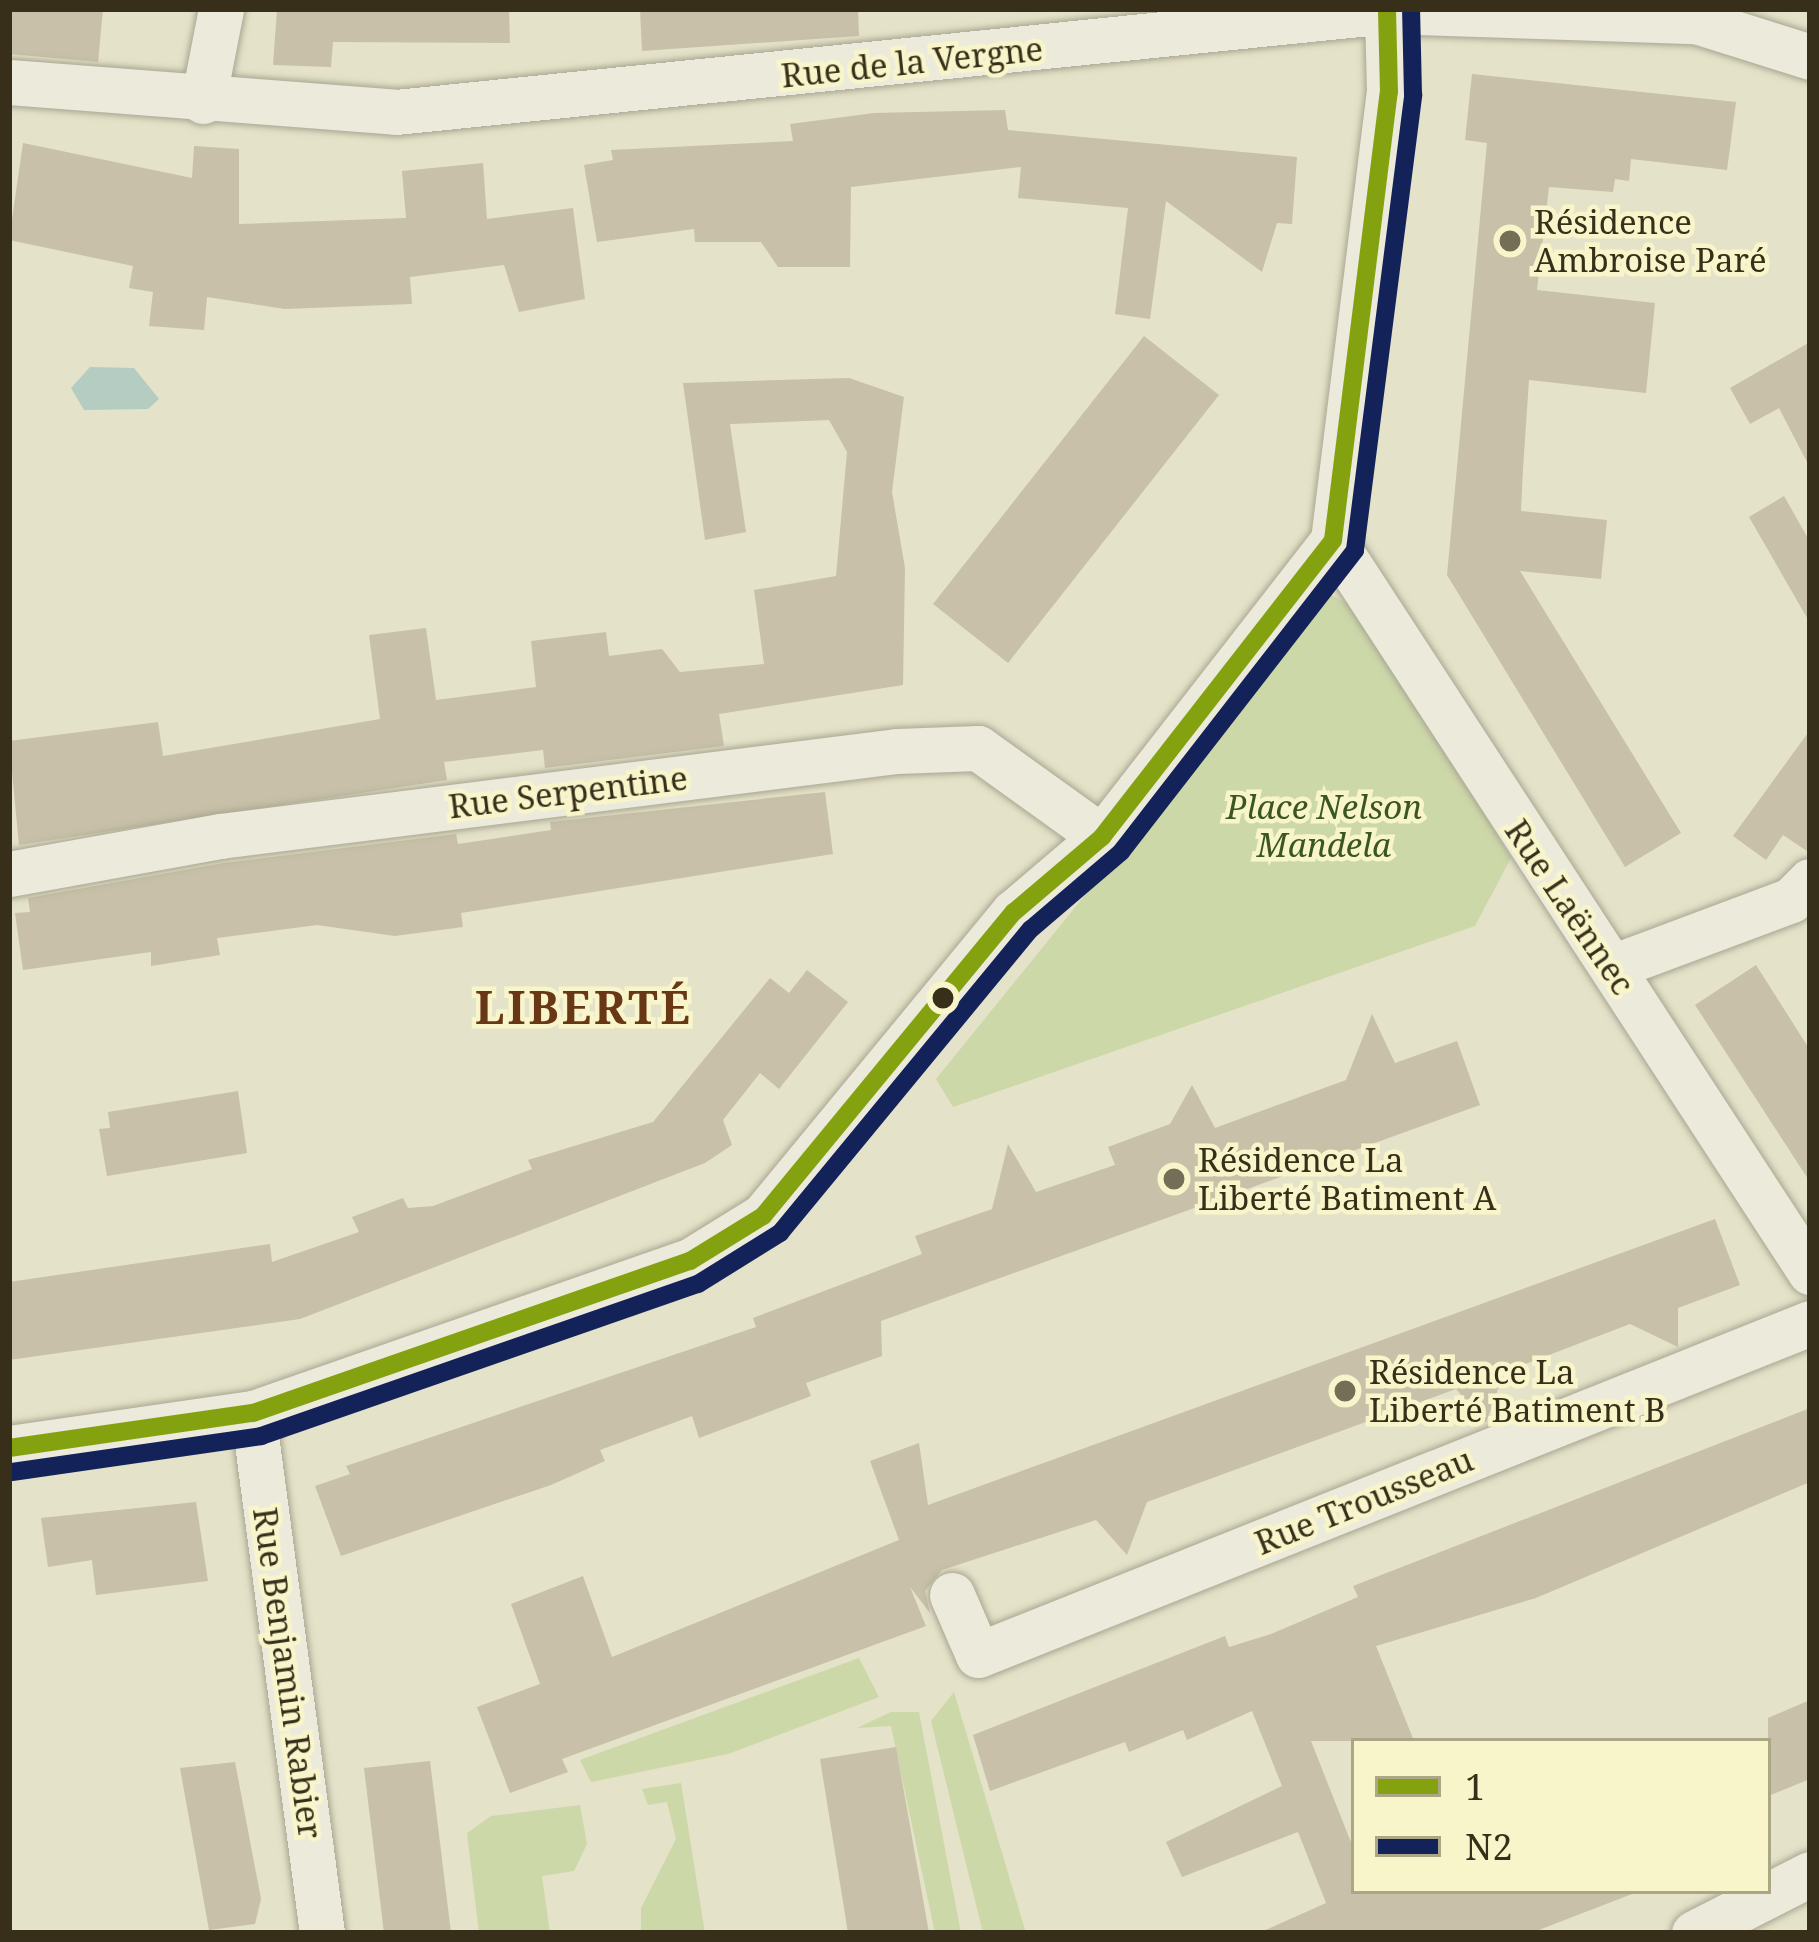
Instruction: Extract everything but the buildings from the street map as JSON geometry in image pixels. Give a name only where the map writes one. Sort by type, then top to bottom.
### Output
[{"type":"street","points":[[203,100],[221,9]]},
{"type":"street","points":[[9,1448],[253,1413],[690,1261],[763,1216],[1013,912],[1102,837],[1333,541],[1389,92],[1388,10]]},
{"type":"street","name":"Rue de la Vergne","points":[[9,82],[396,112],[1388,10],[1696,21],[1810,57]]},
{"type":"street","name":"Rue Laënnec","points":[[1333,541],[1810,1272]]},
{"type":"street","name":"Rue Serpentine","points":[[9,874],[897,751],[978,748],[1102,837]]},
{"type":"street","points":[[1612,967],[1791,899],[1810,881]]},
{"type":"street","name":"Rue Trousseau","points":[[952,1595],[978,1655],[1810,1322]]},
{"type":"street","name":"Rue Benjamin Rabier","points":[[253,1413],[322,1933]]},
{"type":"street","points":[[1771,1894],[1810,1874]]},
{"type":"street","points":[[1694,1933],[1771,1894]]},
{"type":"green space","name":"Place Nelson Mandela","points":[[1329,594],[1364,611],[1511,858],[1475,926],[953,1107],[936,1079]]},
{"type":"green space","points":[[859,1658],[879,1697],[728,1754],[591,1782],[580,1760]]},
{"type":"green space","points":[[954,1692],[1026,1933],[983,1933],[931,1721]]},
{"type":"green space","points":[[891,1712],[919,1712],[961,1933],[935,1933],[891,1726],[857,1728]]},
{"type":"green space","points":[[681,1783],[705,1933],[641,1933],[641,1908],[676,1839],[667,1802],[648,1805],[642,1789]]},
{"type":"green space","points":[[580,1805],[587,1844],[574,1871],[542,1876],[550,1933],[479,1933],[467,1833],[491,1816]]},
{"type":"shaded area","points":[[90,367],[134,368],[159,399],[148,409],[84,410],[71,388]]},
{"type":"transit line","name":"1","points":[[9,1448],[253,1413],[690,1261],[763,1216],[1014,912],[1102,837],[1333,540],[1389,92],[1387,9]]},
{"type":"transit line","name":"N2","points":[[12,1472],[261,1436],[698,1284],[780,1233],[1031,929],[1121,852],[1355,550],[1413,95],[1411,9]]},
{"type":"place","name":"Résidence Ambroise Paré","points":[[1510,241]]},
{"type":"place","name":"Résidence La Liberté Batiment A","points":[[1174,1179]]},
{"type":"place","name":"Résidence La Liberté Batiment B","points":[[1345,1391]]},
{"type":"district","name":"LIBERTÉ","points":[[584,1007]]}]
